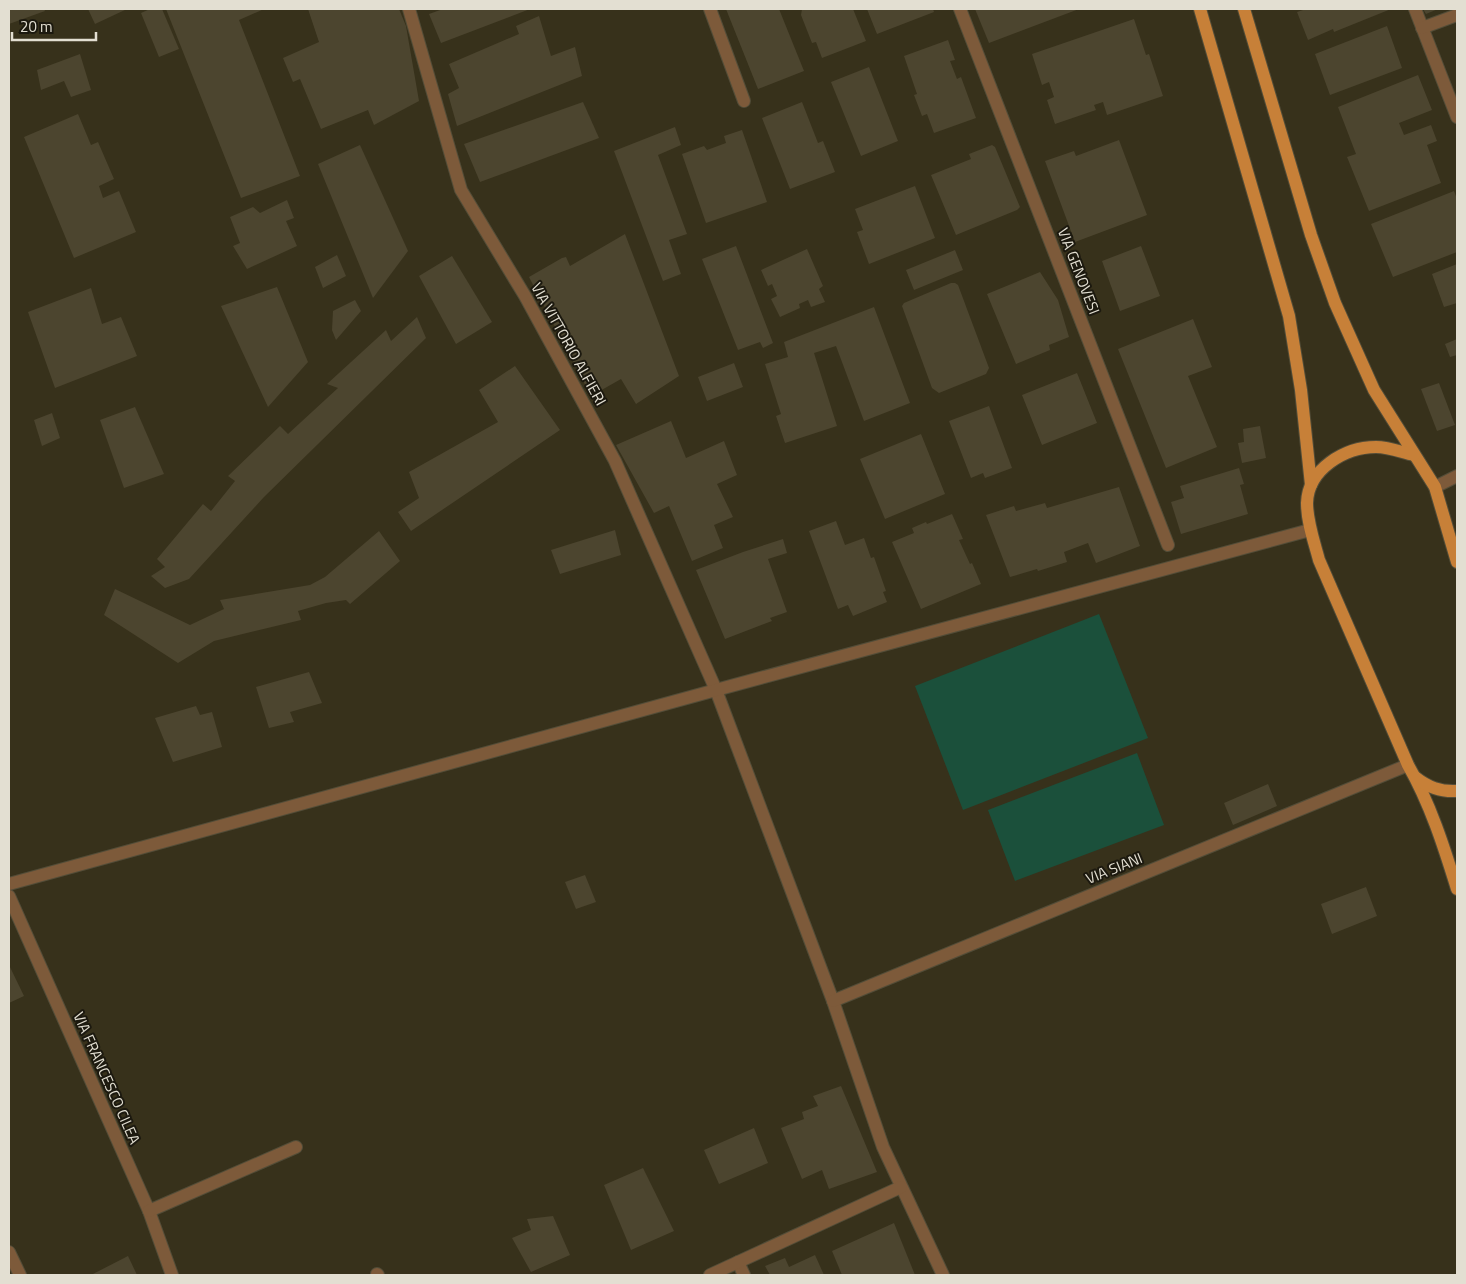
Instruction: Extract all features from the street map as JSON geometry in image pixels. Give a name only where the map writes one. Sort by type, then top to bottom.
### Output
[{"type":"main road","points":[[1200,9],[1289,316],[1301,390],[1311,485],[1307,502],[1310,530],[1319,560],[1408,765],[1415,777],[1444,849],[1457,889]]},
{"type":"main road","points":[[1244,9],[1311,235],[1335,303],[1374,390],[1435,487],[1457,562]]},
{"type":"main road","points":[[1311,485],[1322,468],[1344,454],[1361,448],[1393,449],[1414,455]]},
{"type":"main road","points":[[1415,777],[1428,787],[1440,791],[1457,791]]},
{"type":"street","name":"VIA VITTORIO ALFIERI","points":[[409,9],[461,190],[525,296],[615,461],[716,690],[833,1001],[883,1147],[943,1275]]},
{"type":"street","points":[[710,9],[744,101]]},
{"type":"street","name":"VIA GENOVESI","points":[[960,9],[1168,545]]},
{"type":"street","points":[[1414,9],[1457,117]]},
{"type":"street","points":[[1422,28],[1457,14]]},
{"type":"street","points":[[1435,487],[1457,476]]},
{"type":"street","points":[[9,884],[716,690],[1310,530]]},
{"type":"street","name":"VIA SIANI","points":[[833,1001],[1408,765]]},
{"type":"street","name":"VIA FRANCESCO CILEA","points":[[9,896],[149,1211],[172,1275]]},
{"type":"street","points":[[149,1211],[296,1147]]},
{"type":"street","points":[[710,1275],[902,1187]]},
{"type":"street","points":[[9,1252],[20,1275]]},
{"type":"street","points":[[738,1262],[744,1275]]},
{"type":"green space","points":[[1099,614],[1148,738],[963,810],[915,686]]},
{"type":"green space","points":[[1137,753],[1164,825],[1015,881],[988,810]]},
{"type":"building","points":[[9,9],[44,9],[45,11],[9,24]]},
{"type":"building","points":[[88,9],[127,9],[95,24]]},
{"type":"building","points":[[150,9],[162,9],[179,49],[159,57],[141,13]]},
{"type":"building","points":[[166,9],[264,9],[239,20],[300,176],[241,198]]},
{"type":"building","points":[[308,9],[399,9],[406,26],[419,101],[374,125],[368,110],[321,129],[300,79],[293,82],[283,58],[319,42]]},
{"type":"building","points":[[443,9],[530,9],[441,43],[429,14]]},
{"type":"building","points":[[726,9],[779,9],[804,71],[758,89]]},
{"type":"building","points":[[802,9],[853,9],[866,41],[822,58],[816,42],[812,43],[801,15]]},
{"type":"building","points":[[867,9],[933,9],[934,12],[877,34]]},
{"type":"building","points":[[975,9],[1079,9],[989,43]]},
{"type":"building","points":[[1306,9],[1391,9],[1334,32],[1333,29],[1308,40],[1297,12]]},
{"type":"building","points":[[1423,9],[1438,9],[1426,14]]},
{"type":"building","points":[[539,16],[551,56],[575,47],[582,76],[457,126],[448,94],[459,88],[449,64],[519,34],[516,26]]},
{"type":"building","points":[[1134,19],[1146,55],[1149,54],[1163,96],[1107,115],[1103,102],[1094,105],[1096,110],[1055,124],[1047,100],[1054,97],[1049,82],[1042,85],[1032,54]]},
{"type":"building","points":[[1387,26],[1402,68],[1330,95],[1315,54]]},
{"type":"building","points":[[948,40],[955,60],[950,61],[957,79],[961,77],[976,118],[934,133],[927,114],[922,116],[914,95],[917,94],[904,56]]},
{"type":"building","points":[[80,54],[91,90],[71,97],[64,81],[41,90],[37,70]]},
{"type":"building","points":[[869,67],[898,141],[861,156],[831,82]]},
{"type":"building","points":[[1418,75],[1432,110],[1399,123],[1404,135],[1431,125],[1437,141],[1427,145],[1441,183],[1369,211],[1347,157],[1356,154],[1338,107]]},
{"type":"building","points":[[583,102],[599,138],[480,182],[464,144]]},
{"type":"building","points":[[802,102],[818,143],[823,141],[835,172],[790,189],[762,118]]},
{"type":"building","points":[[78,114],[91,145],[98,142],[114,179],[99,186],[103,198],[119,191],[136,232],[74,258],[24,137]]},
{"type":"building","points":[[675,127],[681,145],[658,155],[687,234],[669,240],[681,274],[663,281],[614,151]]},
{"type":"building","points":[[742,130],[767,202],[706,223],[682,154],[704,146],[707,150],[726,143],[724,136]]},
{"type":"building","points":[[1119,140],[1147,215],[1075,242],[1045,161],[1074,151],[1076,156]]},
{"type":"building","points":[[360,145],[408,251],[373,298],[318,164]]},
{"type":"building","points":[[992,145],[995,147],[1020,207],[1017,210],[956,235],[931,175],[971,159],[969,154]]},
{"type":"building","points":[[915,186],[935,238],[869,264],[857,232],[863,230],[855,209]]},
{"type":"building","points":[[1454,191],[1457,199],[1457,252],[1393,277],[1371,224]]},
{"type":"building","points":[[287,200],[294,218],[286,221],[297,246],[247,269],[233,246],[240,243],[230,217],[253,207],[260,213]]},
{"type":"building","points":[[625,234],[679,376],[636,404],[621,379],[591,396],[529,277],[562,258],[566,257],[570,266]]},
{"type":"building","points":[[736,246],[773,343],[763,348],[760,342],[738,350],[702,259]]},
{"type":"building","points":[[1141,246],[1160,296],[1120,311],[1102,261]]},
{"type":"building","points":[[807,249],[823,286],[819,289],[825,302],[811,307],[808,300],[799,304],[800,308],[780,317],[771,299],[777,296],[772,284],[768,286],[761,270]]},
{"type":"building","points":[[955,250],[963,270],[914,290],[906,270]]},
{"type":"building","points":[[337,255],[346,276],[323,288],[315,267]]},
{"type":"building","points":[[452,256],[492,322],[456,344],[419,276]]},
{"type":"building","points":[[1457,264],[1457,303],[1444,307],[1432,274]]},
{"type":"building","points":[[1040,272],[1058,300],[1069,337],[1049,345],[1050,350],[1016,364],[987,294]]},
{"type":"building","points":[[951,283],[958,285],[989,368],[986,374],[939,393],[932,388],[902,306],[904,303]]},
{"type":"building","points":[[277,287],[308,362],[268,407],[221,306]]},
{"type":"building","points":[[91,288],[102,324],[121,317],[137,356],[55,388],[28,312]]},
{"type":"building","points":[[355,300],[361,311],[336,340],[332,330],[333,311]]},
{"type":"building","points":[[874,307],[910,403],[864,421],[836,346],[814,353],[837,426],[785,443],[776,416],[781,414],[765,364],[788,357],[784,342]]},
{"type":"building","points":[[417,317],[426,338],[264,497],[189,579],[165,588],[151,576],[165,567],[157,559],[203,504],[211,511],[235,481],[228,476],[280,426],[288,434],[338,388],[327,384],[386,330],[391,341]]},
{"type":"building","points":[[1193,319],[1212,367],[1188,376],[1217,447],[1166,468],[1118,349]]},
{"type":"building","points":[[1457,339],[1457,355],[1450,357],[1445,344]]},
{"type":"building","points":[[734,363],[743,387],[707,401],[698,377]]},
{"type":"building","points":[[515,366],[560,430],[411,531],[398,512],[419,498],[409,472],[498,422],[479,390]]},
{"type":"building","points":[[1077,373],[1097,423],[1042,445],[1022,395]]},
{"type":"building","points":[[1439,383],[1455,425],[1437,431],[1421,389]]},
{"type":"building","points":[[989,406],[1012,468],[985,478],[983,473],[971,478],[949,421]]},
{"type":"building","points":[[135,407],[164,474],[124,488],[100,420]]},
{"type":"building","points":[[52,413],[60,438],[42,446],[34,420]]},
{"type":"building","points":[[671,421],[686,458],[724,441],[737,475],[717,484],[733,517],[714,525],[723,548],[692,561],[669,506],[654,513],[616,445]]},
{"type":"building","points":[[1260,426],[1266,458],[1242,463],[1238,443],[1244,442],[1243,429]]},
{"type":"building","points":[[921,434],[945,494],[885,519],[860,459]]},
{"type":"building","points":[[1239,468],[1244,484],[1240,485],[1248,514],[1181,534],[1171,502],[1184,498],[1180,486]]},
{"type":"building","points":[[1119,487],[1140,546],[1096,563],[1088,543],[1064,552],[1067,562],[1010,577],[986,515],[1014,506],[1016,511],[1045,503],[1047,508]]},
{"type":"building","points":[[952,514],[963,539],[959,540],[981,584],[921,609],[892,542],[914,533],[912,528]]},
{"type":"building","points":[[836,521],[845,545],[864,538],[871,558],[874,557],[886,591],[883,592],[887,602],[853,616],[848,605],[838,609],[809,531]]},
{"type":"building","points":[[615,530],[621,555],[560,574],[551,550]]},
{"type":"building","points":[[379,531],[400,561],[350,604],[346,600],[326,603],[298,611],[301,620],[214,641],[178,663],[104,615],[115,589],[190,625],[224,609],[220,600],[310,585],[325,577]]},
{"type":"building","points":[[783,539],[787,553],[768,559],[787,612],[770,618],[772,621],[725,639],[696,570]]},
{"type":"building","points":[[309,672],[322,703],[290,712],[294,722],[269,728],[256,687]]},
{"type":"building","points":[[196,706],[200,715],[212,712],[222,747],[173,762],[155,718]]},
{"type":"building","points":[[1268,784],[1277,806],[1233,825],[1224,803]]},
{"type":"building","points":[[585,875],[596,902],[576,909],[565,882]]},
{"type":"building","points":[[1366,887],[1377,916],[1332,934],[1321,904]]},
{"type":"building","points":[[9,965],[24,996],[9,1003]]},
{"type":"building","points":[[841,1086],[877,1172],[829,1189],[822,1170],[802,1179],[781,1128],[804,1119],[802,1112],[818,1106],[813,1096]]},
{"type":"building","points":[[754,1128],[768,1163],[719,1184],[704,1150]]},
{"type":"building","points":[[643,1168],[674,1231],[631,1250],[604,1185]]},
{"type":"building","points":[[553,1216],[570,1255],[531,1272],[512,1238],[531,1230],[527,1219]]},
{"type":"building","points":[[894,1223],[915,1275],[842,1275],[832,1251]]},
{"type":"building","points":[[815,1255],[824,1275],[770,1275],[765,1266],[785,1258],[789,1267]]},
{"type":"building","points":[[128,1256],[137,1275],[91,1275]]}]
